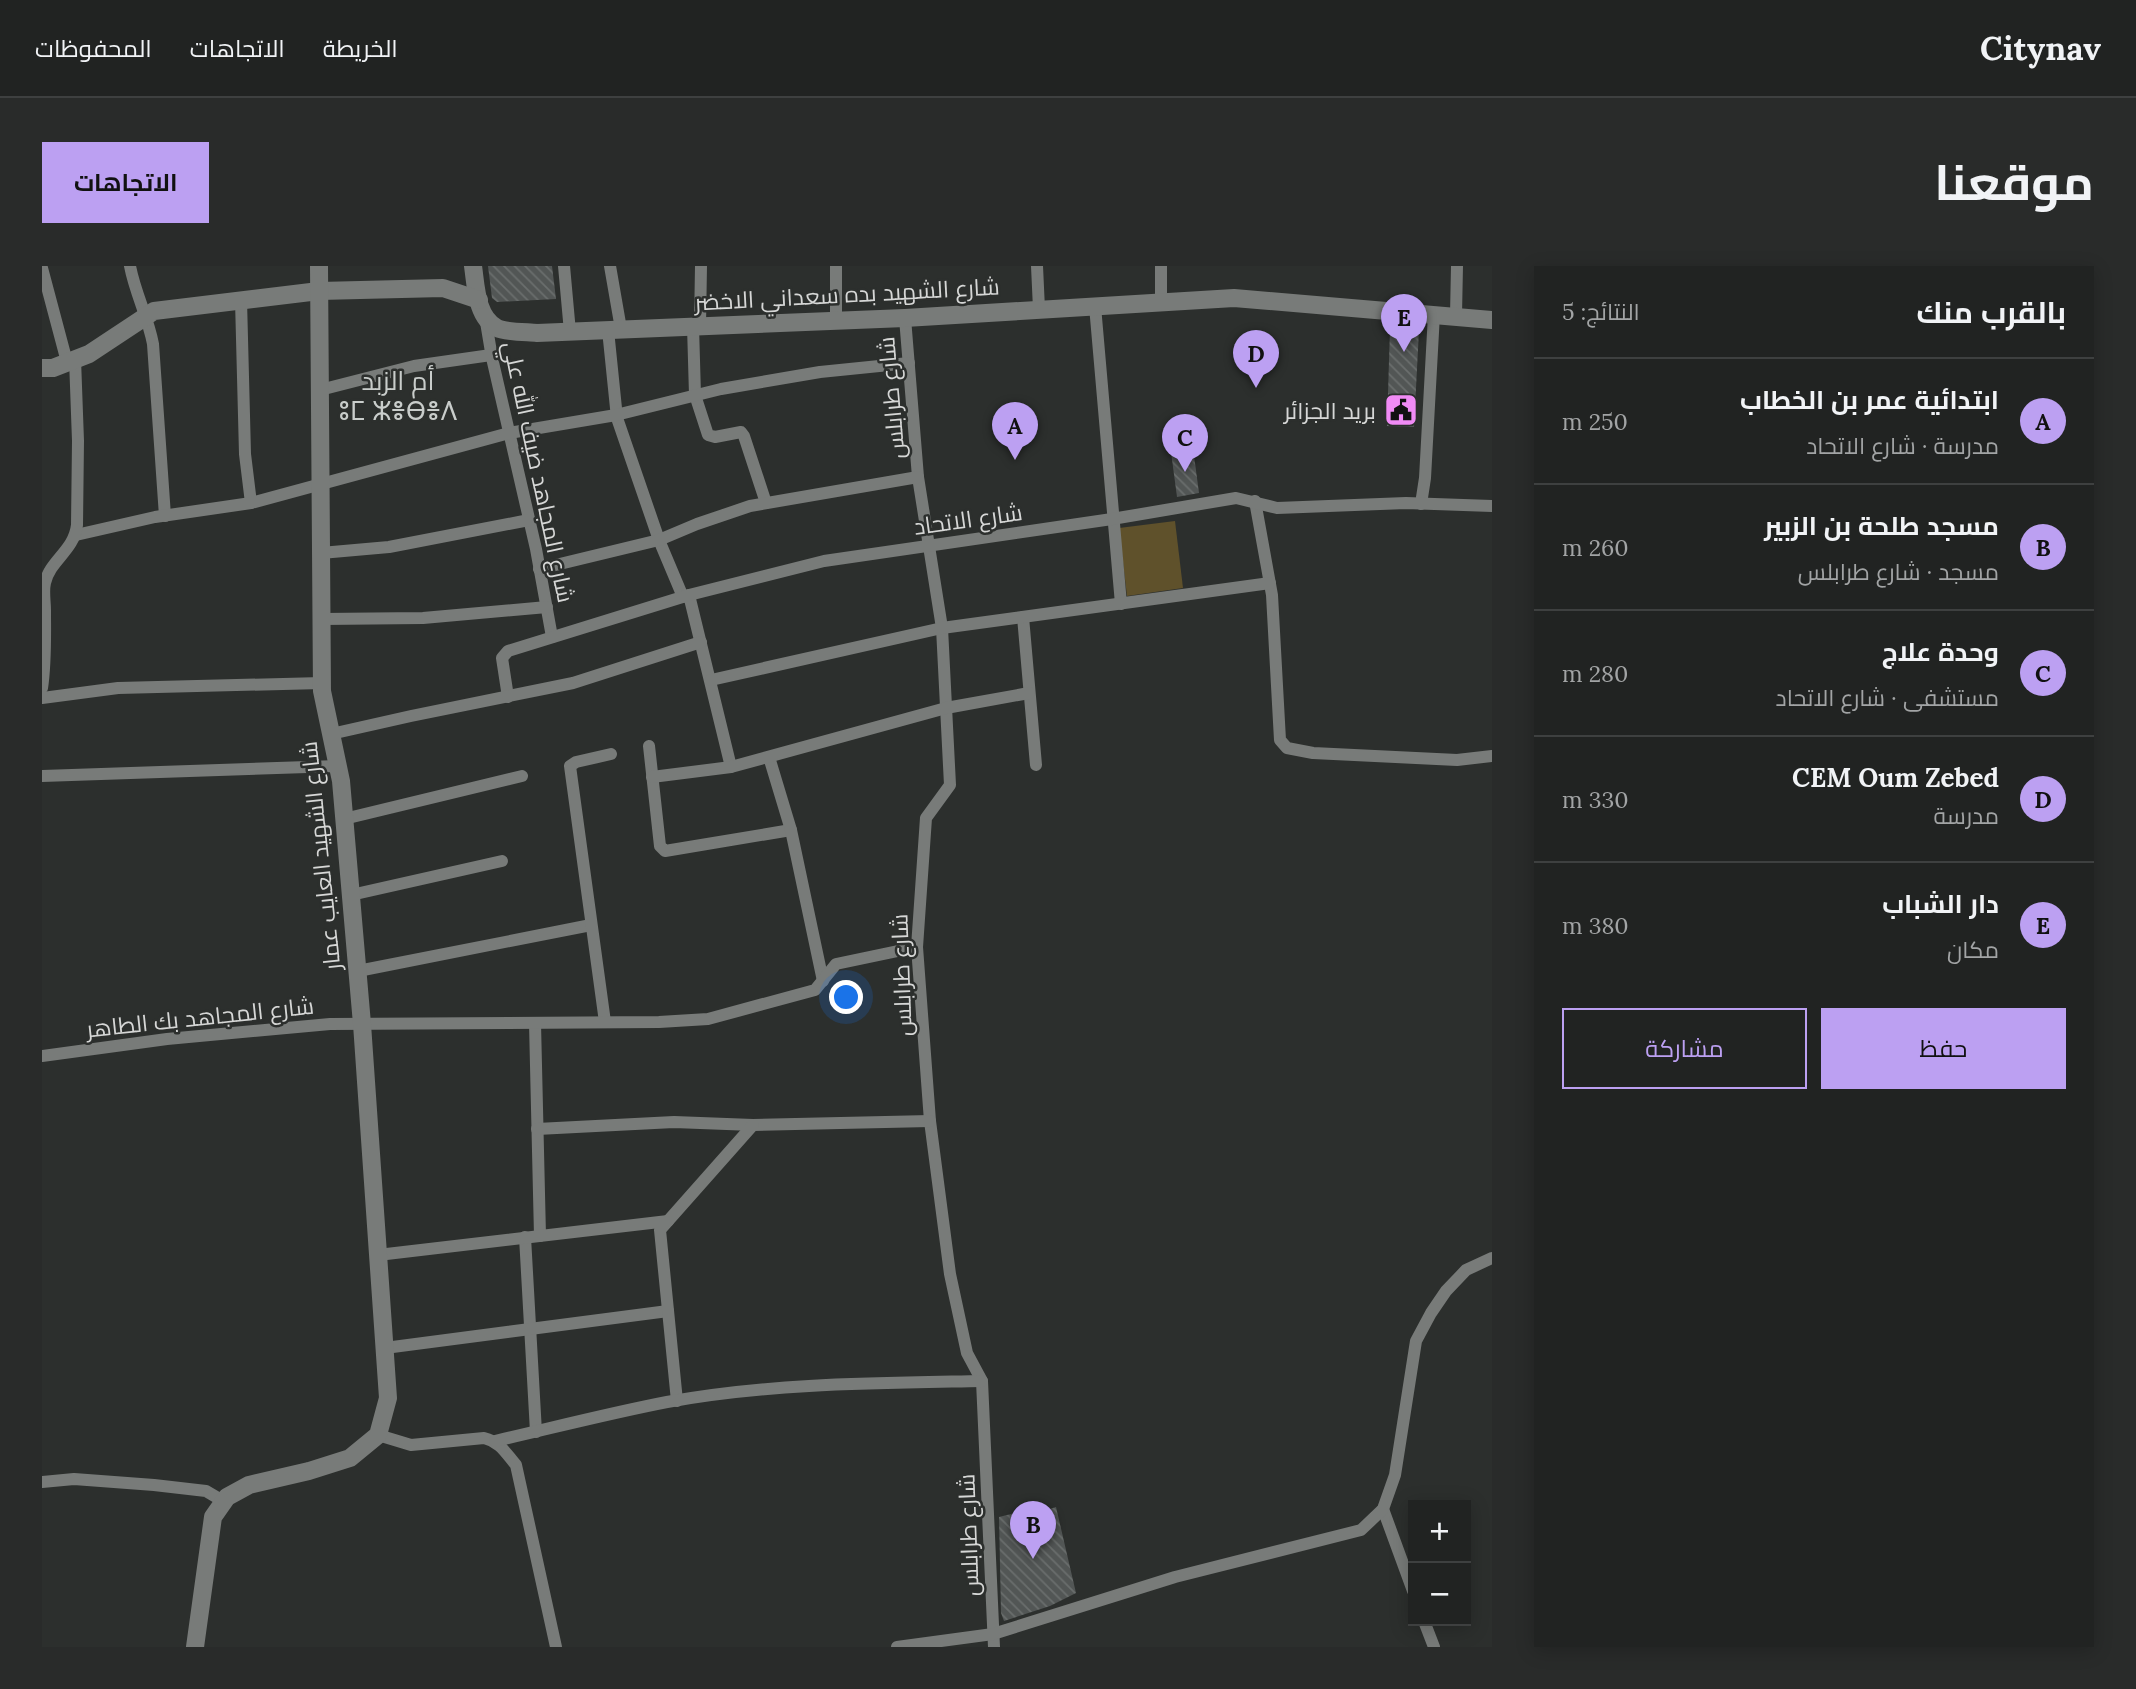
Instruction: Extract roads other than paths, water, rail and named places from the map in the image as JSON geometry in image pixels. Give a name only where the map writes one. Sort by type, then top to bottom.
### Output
[{"type":"street","points":[[130,266],[153,344],[165,516]]},
{"type":"street","name":"شارع الشهيد العايب عمار","points":[[319,266],[322,683],[338,766],[362,1024],[388,1398],[378,1435]]},
{"type":"street","points":[[473,266],[487,315]]},
{"type":"street","points":[[564,266],[569,332]]},
{"type":"street","points":[[610,266],[615,330],[616,415],[659,540],[686,596],[701,642],[732,767]]},
{"type":"street","points":[[701,266],[695,396],[708,435],[715,437],[738,431],[744,436],[766,503]]},
{"type":"street","points":[[836,266],[836,320]]},
{"type":"street","points":[[1037,266],[1039,309]]},
{"type":"street","points":[[1161,266],[1161,302]]},
{"type":"street","points":[[1456,316],[1457,266]]},
{"type":"street","points":[[42,268],[71,361],[78,441],[76,535],[45,575],[42,688]]},
{"type":"street","name":"شارع الشهيد بده سعداني الاخضر","points":[[42,368],[53,368],[89,354],[154,311],[319,290],[443,288],[487,315],[537,333],[905,317],[1234,298],[1492,320]]},
{"type":"street","points":[[241,300],[245,454],[251,503]]},
{"type":"street","points":[[1095,306],[1121,604]]},
{"type":"street","points":[[1421,504],[1425,478],[1434,314]]},
{"type":"street","name":"شارع المجاهد ضيف الله علي","points":[[487,315],[491,355],[540,569],[552,637]]},
{"type":"street","name":"شارع طرابلس","points":[[905,317],[918,477],[942,628],[950,785],[926,818],[917,947],[930,1121],[950,1274],[967,1353],[982,1381],[993,1640]]},
{"type":"street","points":[[320,390],[414,366],[491,355]]},
{"type":"street","points":[[76,535],[165,516],[251,503],[509,433],[616,415],[695,396],[820,372],[909,363]]},
{"type":"street","points":[[540,569],[659,540],[750,506],[918,477]]},
{"type":"street","name":"شارع الاتحاد","points":[[508,697],[502,658],[504,654],[686,596],[824,561],[1236,498],[1286,509],[1421,504],[1492,506]]},
{"type":"street","points":[[1255,501],[1270,583],[1280,740],[1287,748],[1313,753],[1457,760],[1492,756]]},
{"type":"street","points":[[321,553],[389,547],[529,520]]},
{"type":"street","points":[[711,680],[942,628],[1270,583]]},
{"type":"street","points":[[322,620],[423,618],[547,607]]},
{"type":"street","points":[[1023,617],[1036,765]]},
{"type":"street","points":[[331,734],[573,683],[701,642]]},
{"type":"street","points":[[42,698],[118,688],[322,683]]},
{"type":"street","points":[[652,777],[732,767],[946,708],[1029,693]]},
{"type":"street","points":[[649,746],[660,846],[666,851],[791,830]]},
{"type":"street","points":[[605,1022],[570,766],[576,762],[611,754]]},
{"type":"street","points":[[769,757],[791,830],[823,981]]},
{"type":"street","points":[[42,776],[338,766]]},
{"type":"street","points":[[344,819],[522,776]]},
{"type":"street","points":[[351,895],[502,861]]},
{"type":"street","points":[[358,971],[591,925]]},
{"type":"street","name":"شارع المجاهد بك الطاهر","points":[[42,1056],[167,1039],[330,1024],[708,1019],[814,990],[836,964],[917,947]]},
{"type":"street","points":[[535,1023],[540,1236]]},
{"type":"street","points":[[537,1129],[674,1122],[753,1125],[930,1121]]},
{"type":"street","points":[[677,1401],[660,1230],[753,1125]]},
{"type":"street","points":[[378,1255],[667,1222]]},
{"type":"street","points":[[525,1237],[536,1432]]},
{"type":"street","points":[[897,1647],[993,1640],[1175,1577],[1361,1530],[1383,1509],[1395,1475],[1416,1341],[1446,1291],[1466,1270],[1492,1258]]},
{"type":"street","points":[[385,1348],[668,1311]]},
{"type":"street","points":[[195,1647],[213,1517],[227,1497],[249,1485],[310,1471],[350,1458],[378,1435],[411,1445],[484,1438],[495,1441],[677,1401],[812,1385],[982,1381]]},
{"type":"street","points":[[495,1441],[516,1465],[555,1647]]},
{"type":"street","points":[[42,1482],[74,1479],[154,1485],[206,1491],[223,1502]]},
{"type":"street","points":[[1383,1509],[1408,1577]]},
{"type":"street","points":[[1426,1626],[1434,1647]]},
{"type":"place","name":"دار الشباب","points":[[1404,352]]},
{"type":"place","name":"CEM Oum Zebed","points":[[1256,388]]},
{"type":"place","name":"بريد الجزائر","points":[[1401,410]]},
{"type":"place","name":"ابتدائية عمر بن الخطاب","points":[[1015,460]]},
{"type":"place","name":"وحدة علاج","points":[[1185,472]]},
{"type":"place","name":"مسجد طلحة بن الزبير","points":[[1033,1559]]},
{"type":"district","name":"أم الزبد ⵓⵎ ⵣⴻⴱⴻⴷ","points":[[398,395]]}]
